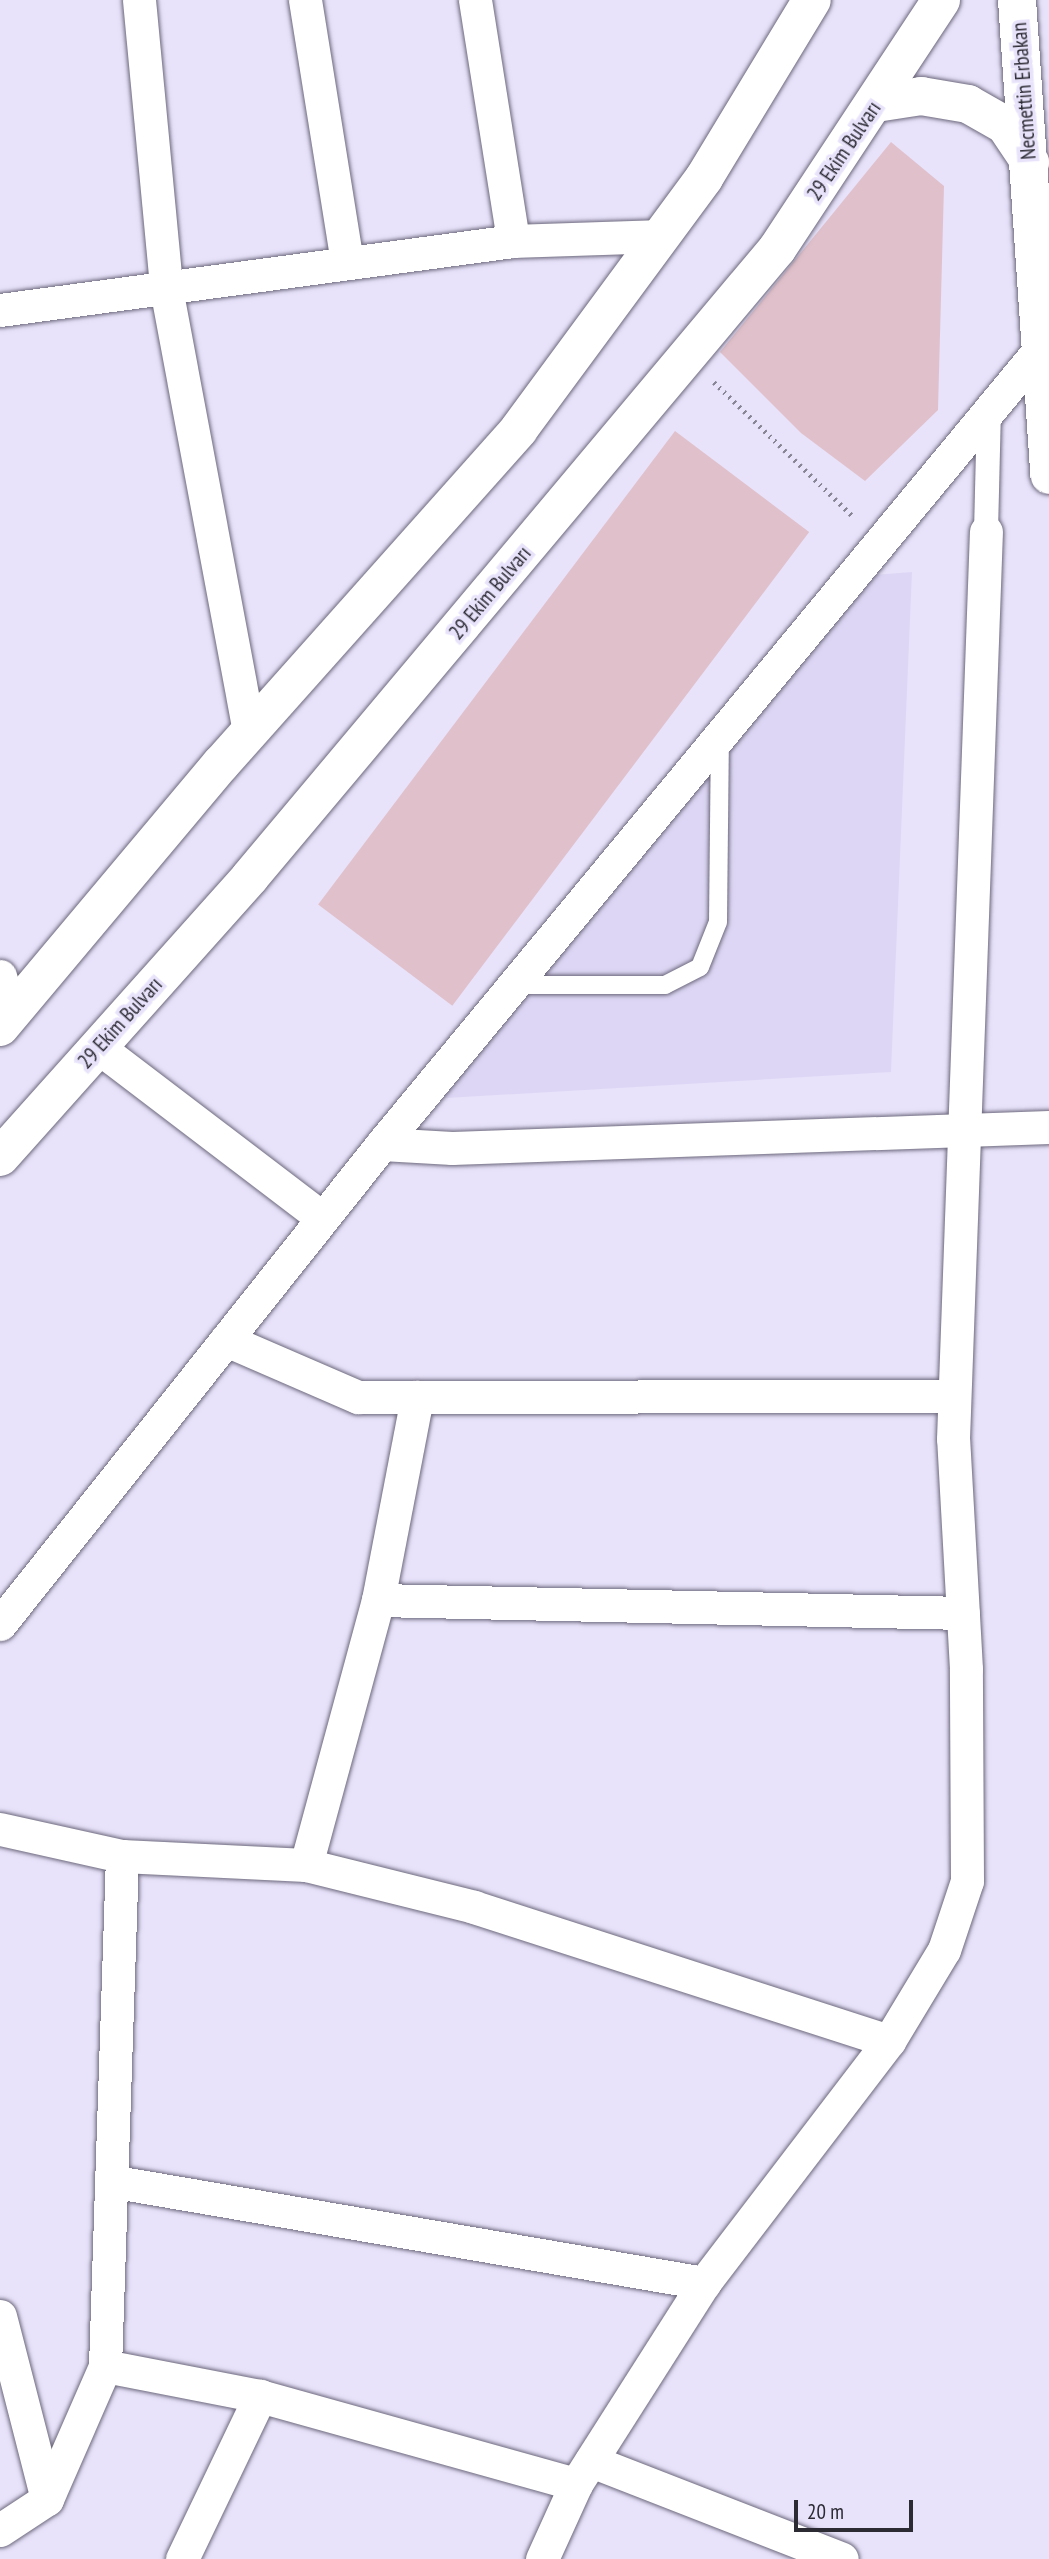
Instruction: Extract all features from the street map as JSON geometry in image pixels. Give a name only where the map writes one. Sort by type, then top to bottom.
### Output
[{"type":"main road","points":[[5,1021],[249,733],[519,429],[661,236],[758,92],[812,0]]},
{"type":"main road","points":[[758,92],[842,0]]},
{"type":"main road","name":"29 Ekim Bulvarı","points":[[0,1157],[98,1047],[689,358],[777,249],[876,103],[941,0]]},
{"type":"main road","name":"Necmettin Erbakan","points":[[1017,0],[1049,475]]},
{"type":"main road","points":[[876,103],[921,96],[968,104],[1005,125],[1030,162]]},
{"type":"street","points":[[139,0],[166,288],[249,733]]},
{"type":"street","points":[[305,0],[347,263]]},
{"type":"street","points":[[475,0],[513,242]]},
{"type":"street","points":[[0,310],[513,242],[661,236]]},
{"type":"street","points":[[0,1624],[226,1340],[320,1216],[877,540],[1041,348]]},
{"type":"street","points":[[542,2559],[584,2472],[704,2283],[889,2041],[944,1950],[967,1881],[963,1613],[954,1396],[989,408]]},
{"type":"street","points":[[0,976],[5,1021]]},
{"type":"street","points":[[98,1047],[320,1216]]},
{"type":"street","points":[[382,1144],[452,1148],[1049,1127]]},
{"type":"street","points":[[226,1340],[358,1397],[954,1396]]},
{"type":"street","points":[[306,1865],[378,1600],[417,1397]]},
{"type":"street","points":[[378,1600],[963,1613]]},
{"type":"street","points":[[0,1829],[122,1856],[306,1865],[474,1907],[889,2041]]},
{"type":"street","points":[[0,2530],[47,2499],[105,2367],[116,2182],[122,1856]]},
{"type":"street","points":[[116,2182],[704,2283]]},
{"type":"street","points":[[0,2316],[47,2499]]},
{"type":"street","points":[[105,2367],[260,2396],[584,2472],[842,2559]]},
{"type":"street","points":[[184,2558],[260,2396]]},
{"type":"lane","points":[[512,985],[665,985],[701,967],[718,922],[720,732]]},
{"type":"path","points":[[689,358],[877,540]]},
{"type":"shaded area","points":[[891,142],[944,186],[938,410],[865,481],[801,433],[720,352]]},
{"type":"shaded area","points":[[675,431],[809,532],[452,1006],[318,905]]},
{"type":"shaded area","points":[[912,572],[891,1072],[429,1099],[861,576]]}]
